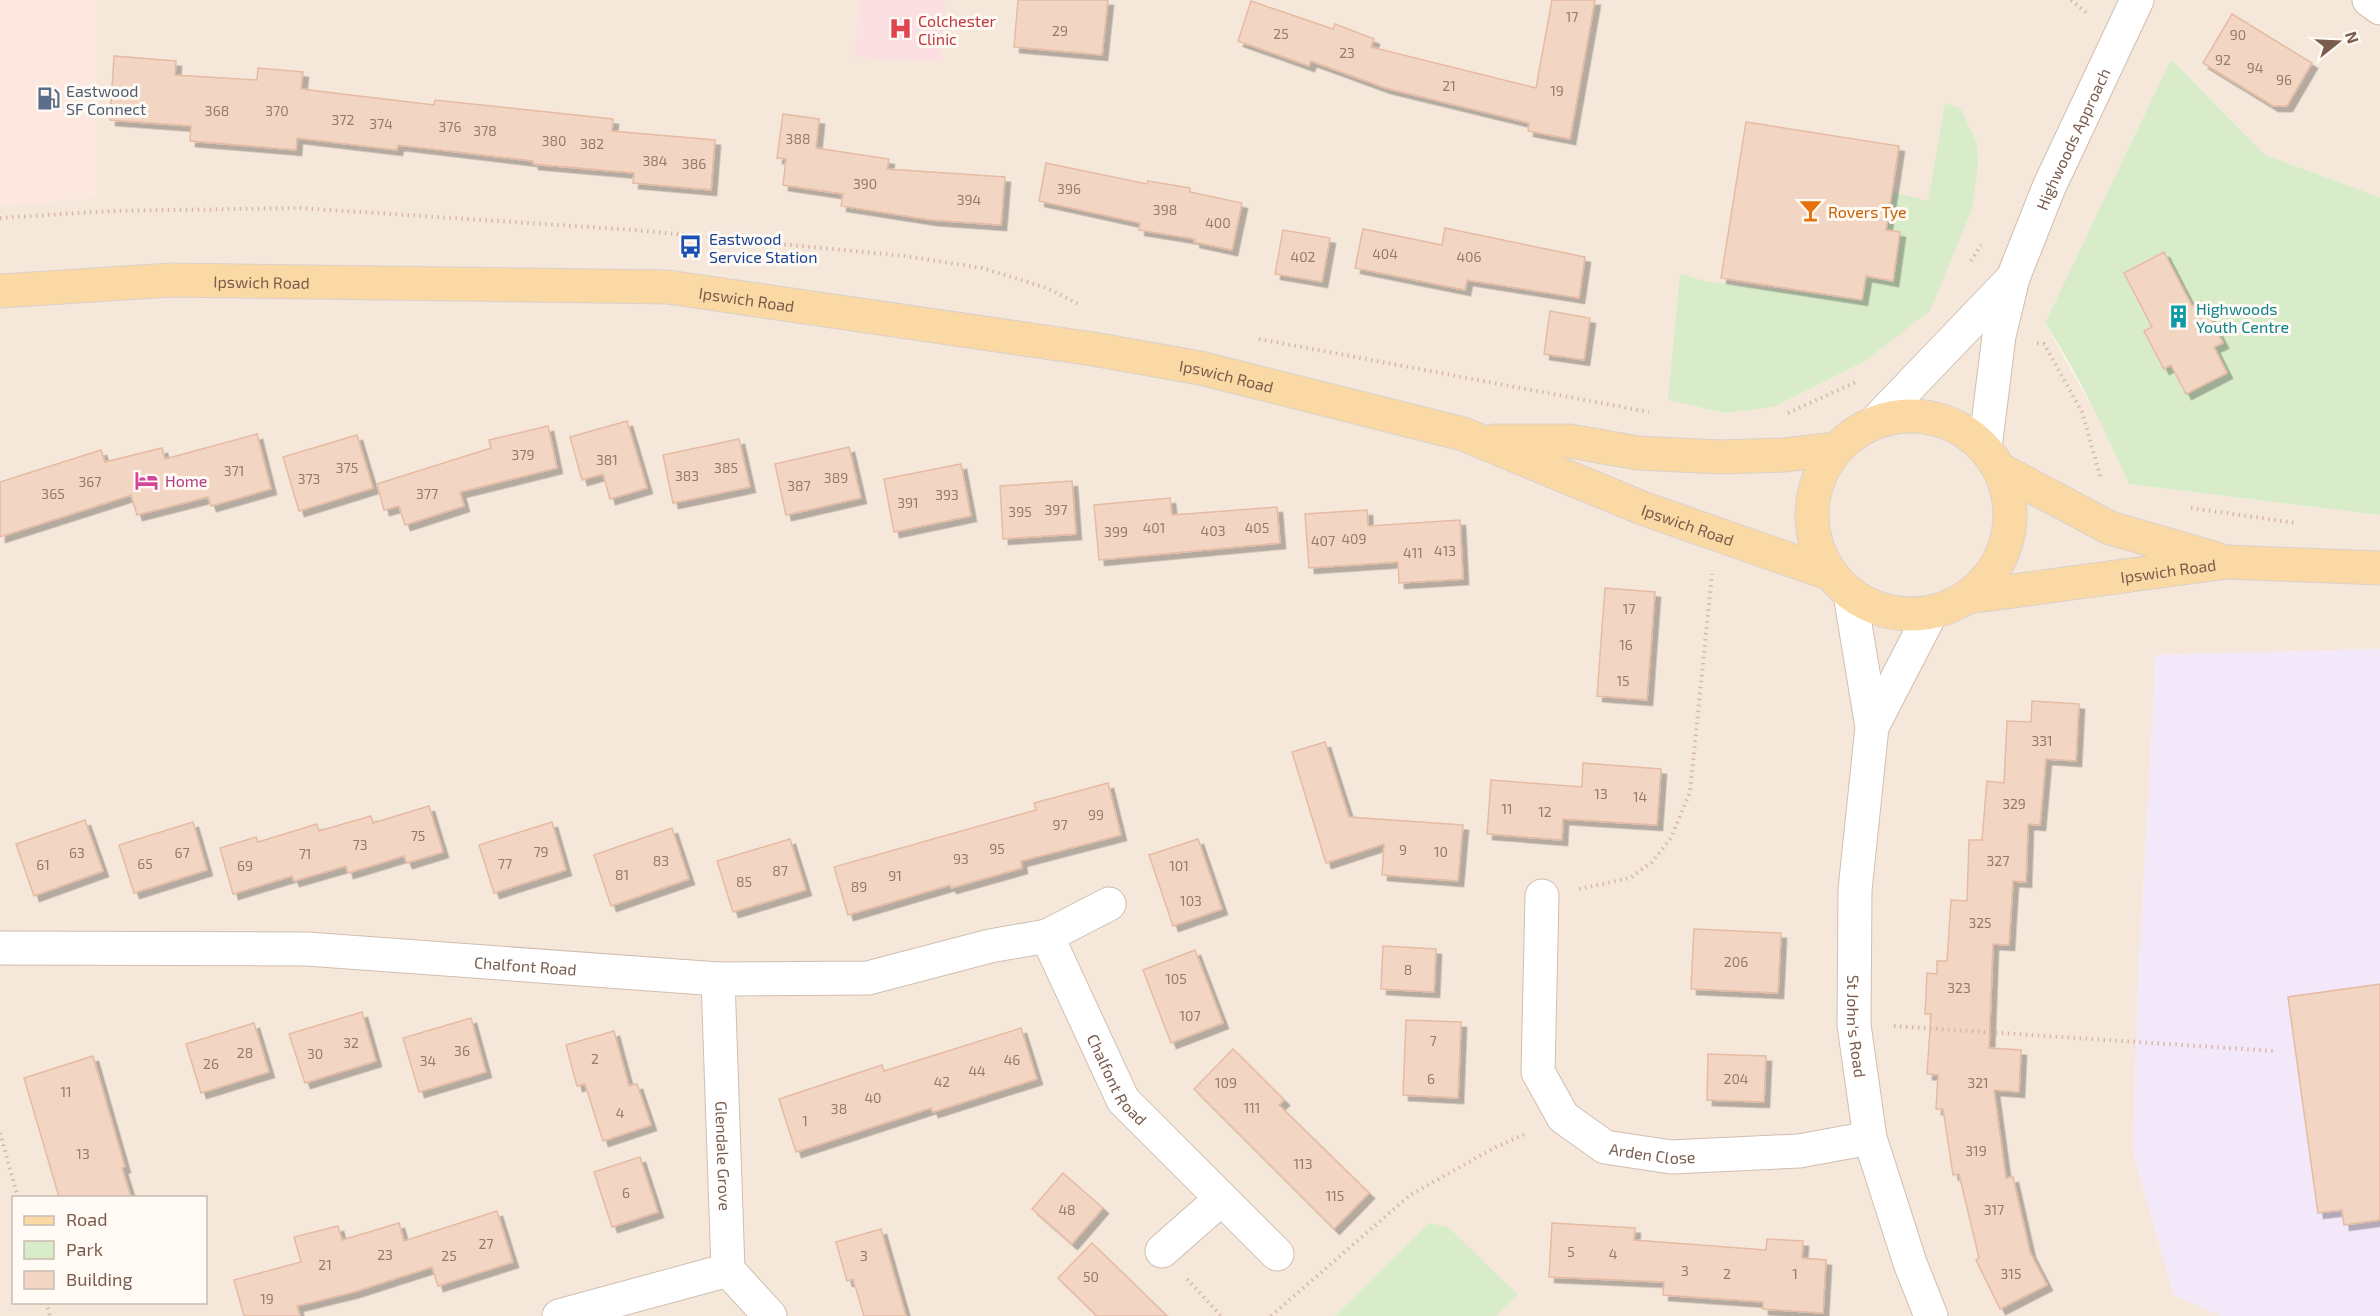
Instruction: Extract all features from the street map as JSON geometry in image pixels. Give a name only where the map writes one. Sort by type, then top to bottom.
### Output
[{"type":"main road","name":"Ipswich Road","points":[[0,291],[171,280],[668,287],[1093,349],[1200,368],[1481,441],[1642,508],[1716,534],[1841,584]]},
{"type":"main road","points":[[1917,415],[1956,425],[1993,459],[2011,503],[2010,523],[1998,565],[1968,597],[1931,613],[1889,612],[1841,584],[1814,536],[1814,492],[1836,449],[1876,421],[1917,415]]},
{"type":"main road","name":"Ipswich Road","points":[[1481,441],[1570,441],[1638,453],[1720,457],[1784,455],[1836,449]]},
{"type":"main road","name":"Ipswich Road","points":[[1993,459],[2110,528],[2227,562]]},
{"type":"main road","name":"Ipswich Road","points":[[1968,597],[2227,562],[2380,567]]},
{"type":"street","name":"Highwoods Approach","points":[[1993,459],[1999,336],[2013,278],[2049,187],[2137,0]]},
{"type":"street","points":[[2369,0],[2380,8]]},
{"type":"street","name":"Highwoods Approach","points":[[1876,421],[2013,278]]},
{"type":"street","name":"St John's Road","points":[[1841,584],[1872,727],[1856,890],[1854,1025],[1870,1138],[1910,1263],[1931,1316]]},
{"type":"street","name":"St John's Road","points":[[1872,727],[1931,613]]},
{"type":"street","name":"Arden Close","points":[[1542,896],[1539,1072],[1563,1117],[1605,1148],[1671,1158],[1799,1151],[1870,1138]]},
{"type":"street","name":"Chalfont Road","points":[[0,948],[308,949],[717,979],[868,978],[990,946],[1047,936],[1109,904]]},
{"type":"street","name":"Chalfont Road","points":[[1047,936],[1123,1100],[1277,1254]]},
{"type":"street","name":"Glendale Grove","points":[[717,979],[728,1270]]},
{"type":"street","points":[[1162,1251],[1221,1198]]},
{"type":"street","points":[[559,1316],[728,1270],[770,1316]]},
{"type":"path","points":[[2071,0],[2096,20]]},
{"type":"path","points":[[0,218],[110,211],[300,208],[635,230],[905,256],[982,268],[1047,288],[1076,304],[1087,306]]},
{"type":"path","points":[[1999,336],[2044,344],[2082,412],[2102,485]]},
{"type":"path","points":[[1257,339],[1657,413]]},
{"type":"path","points":[[1784,415],[1867,376]]},
{"type":"path","points":[[2185,507],[2300,524]]},
{"type":"path","points":[[1542,896],[1630,878],[1652,862],[1671,838],[1690,792],[1716,534]]},
{"type":"path","points":[[1854,1025],[1946,1028],[2274,1051]]},
{"type":"path","points":[[1271,1316],[1410,1195],[1494,1148],[1563,1117]]},
{"type":"path","points":[[0,1133],[18,1196]]},
{"type":"path","points":[[1162,1251],[1221,1316]]},
{"type":"shaded area","points":[[0,0],[2380,0],[2380,197],[2265,155],[2171,59],[2045,323],[2101,423],[2129,484],[2380,515],[2380,649],[2156,655],[2138,984],[2133,1152],[2174,1295],[2222,1316],[0,1316]]},
{"type":"shaded area","name":"Eastwood SF Connect","points":[[0,0],[96,0],[97,198],[0,206]]},
{"type":"shaded area","name":"Colchester Clinic","points":[[861,0],[945,0],[941,62],[854,57]]},
{"type":"shaded area","points":[[2380,649],[2380,1316],[2222,1316],[2174,1295],[2133,1152],[2138,984],[2156,655]]},
{"type":"green space","points":[[2171,59],[2265,155],[2380,197],[2380,515],[2129,484],[2100,422],[2045,323]]},
{"type":"green space","points":[[1945,103],[1960,108],[1977,143],[1978,164],[1972,209],[1930,311],[1865,361],[1773,407],[1725,413],[1668,400],[1680,274],[1709,282],[1862,300],[1866,276],[1893,280],[1900,233],[1886,230],[1892,192],[1928,201]]},
{"type":"green space","points":[[1429,1223],[1448,1227],[1518,1295],[1496,1316],[1335,1316]]},
{"type":"building","points":[[1018,0],[1108,0],[1102,55],[1014,47]]},
{"type":"building","points":[[1552,0],[1595,0],[1570,139],[1528,131],[1529,123],[1385,88],[1311,61],[1309,66],[1238,41],[1251,1],[1333,29],[1335,24],[1374,39],[1371,47],[1536,88]]},
{"type":"building","points":[[2232,14],[2312,63],[2287,106],[2273,106],[2203,63]]},
{"type":"building","points":[[114,56],[176,61],[175,75],[257,80],[258,68],[303,72],[301,89],[434,105],[435,100],[613,119],[612,131],[715,140],[711,190],[633,183],[634,173],[533,164],[533,161],[398,145],[397,150],[297,138],[296,150],[190,141],[191,126],[110,120]]},
{"type":"building","points":[[783,114],[819,119],[816,148],[889,159],[887,169],[1005,177],[1001,225],[931,220],[841,206],[843,194],[783,185],[786,159],[777,158]]},
{"type":"building","name":"Rovers Tye","points":[[1746,122],[1899,146],[1886,230],[1900,232],[1893,281],[1866,276],[1862,300],[1721,278]]},
{"type":"building","points":[[1046,163],[1147,184],[1148,181],[1190,188],[1190,192],[1242,203],[1232,250],[1194,242],[1195,239],[1139,230],[1140,223],[1039,201]]},
{"type":"building","points":[[1445,228],[1585,257],[1579,298],[1467,280],[1465,290],[1355,268],[1363,229],[1442,245]]},
{"type":"building","points":[[1283,230],[1330,238],[1322,282],[1275,274]]},
{"type":"building","name":"Highwoods Youth Centre","points":[[2164,252],[2192,306],[2202,301],[2223,343],[2214,347],[2227,373],[2186,394],[2171,365],[2164,369],[2144,331],[2152,327],[2124,273]]},
{"type":"building","points":[[1550,311],[1590,318],[1584,360],[1544,354]]},
{"type":"building","points":[[627,421],[647,488],[610,499],[603,474],[582,480],[570,437]]},
{"type":"building","points":[[548,426],[557,468],[460,492],[464,506],[405,525],[399,506],[384,510],[377,484],[491,448],[489,440]]},
{"type":"building","points":[[257,434],[271,489],[211,506],[208,497],[137,515],[131,495],[0,537],[0,482],[101,450],[105,462],[162,448],[165,459]]},
{"type":"building","points":[[357,435],[373,488],[299,511],[283,457]]},
{"type":"building","points":[[739,439],[750,487],[673,503],[663,455]]},
{"type":"building","points":[[849,447],[861,498],[786,515],[775,464]]},
{"type":"building","points":[[961,464],[971,516],[894,532],[884,479]]},
{"type":"building","points":[[1072,481],[1076,534],[1003,539],[1000,486]]},
{"type":"building","points":[[1170,498],[1172,515],[1277,507],[1280,543],[1099,560],[1094,505]]},
{"type":"building","points":[[1367,510],[1368,526],[1460,520],[1463,579],[1399,583],[1398,562],[1309,568],[1305,514]]},
{"type":"building","points":[[1605,588],[1655,592],[1647,700],[1597,696]]},
{"type":"building","points":[[2032,701],[2079,704],[2076,761],[2046,759],[2040,825],[2028,824],[2026,882],[2013,881],[2009,945],[1993,944],[1989,1048],[2021,1050],[2019,1092],[1994,1090],[2006,1178],[2013,1177],[2030,1252],[2047,1285],[2000,1309],[1976,1260],[1979,1258],[1959,1174],[1953,1175],[1943,1109],[1936,1109],[1938,1075],[1927,1074],[1931,1014],[1925,1014],[1927,973],[1937,974],[1937,961],[1947,961],[1951,900],[1967,901],[1969,840],[1982,840],[1987,781],[2004,783],[2007,721],[2031,722]]},
{"type":"building","points":[[1325,742],[1349,817],[1463,825],[1458,881],[1382,875],[1384,844],[1326,863],[1292,752]]},
{"type":"building","points":[[1583,763],[1661,769],[1657,825],[1563,819],[1562,840],[1487,834],[1491,780],[1582,787]]},
{"type":"building","points":[[1108,783],[1121,835],[1021,861],[1022,868],[951,888],[950,885],[848,915],[834,867],[1036,810],[1034,803]]},
{"type":"building","points":[[429,806],[443,852],[407,863],[404,856],[348,873],[346,866],[294,881],[292,876],[233,894],[220,848],[256,837],[258,842],[317,824],[319,831],[371,816],[373,823]]},
{"type":"building","points":[[85,820],[103,871],[34,896],[16,844]]},
{"type":"building","points":[[193,822],[207,870],[134,893],[119,845]]},
{"type":"building","points":[[552,822],[566,870],[494,893],[479,845]]},
{"type":"building","points":[[672,828],[689,879],[611,906],[594,855]]},
{"type":"building","points":[[790,839],[806,890],[733,912],[717,861]]},
{"type":"building","points":[[1198,839],[1222,909],[1173,926],[1149,855]]},
{"type":"building","points":[[1694,929],[1781,933],[1778,993],[1691,989]]},
{"type":"building","points":[[1383,946],[1436,949],[1434,992],[1381,989]]},
{"type":"building","points":[[1195,950],[1223,1023],[1171,1043],[1143,970]]},
{"type":"building","points":[[2380,984],[2380,1220],[2344,1225],[2342,1210],[2318,1213],[2288,997]]},
{"type":"building","points":[[362,1012],[376,1061],[305,1083],[289,1034]]},
{"type":"building","points":[[471,1018],[486,1072],[419,1092],[403,1038]]},
{"type":"building","points":[[1406,1020],[1461,1022],[1458,1098],[1403,1095]]},
{"type":"building","points":[[254,1023],[269,1072],[201,1093],[186,1044]]},
{"type":"building","points":[[1021,1028],[1037,1079],[933,1112],[931,1108],[796,1152],[779,1099],[882,1065],[884,1071]]},
{"type":"building","points":[[614,1031],[629,1086],[637,1084],[651,1125],[603,1141],[585,1084],[577,1086],[566,1045]]},
{"type":"building","points":[[1233,1049],[1284,1100],[1279,1105],[1369,1193],[1334,1229],[1194,1089]]},
{"type":"building","points":[[1708,1054],[1766,1056],[1764,1102],[1707,1100]]},
{"type":"building","points":[[93,1056],[125,1167],[122,1168],[131,1196],[59,1196],[24,1078]]},
{"type":"building","points":[[640,1157],[658,1212],[612,1227],[594,1172]]},
{"type":"building","points":[[1063,1173],[1103,1208],[1072,1244],[1032,1209]]},
{"type":"building","points":[[497,1211],[513,1262],[438,1286],[432,1267],[354,1292],[297,1306],[300,1316],[244,1316],[234,1280],[301,1262],[294,1237],[338,1226],[342,1240],[399,1223],[404,1241]]},
{"type":"building","points":[[1552,1223],[1635,1228],[1634,1240],[1766,1250],[1767,1239],[1803,1241],[1802,1258],[1826,1260],[1823,1313],[1763,1309],[1763,1302],[1663,1295],[1664,1282],[1549,1277]]},
{"type":"building","points":[[881,1229],[906,1316],[864,1316],[853,1279],[847,1281],[836,1242]]},
{"type":"building","points":[[1092,1243],[1167,1316],[1097,1316],[1058,1278]]},
{"type":"place","name":"Colchester Clinic","points":[[900,29]]},
{"type":"place","name":"Eastwood SF Connect","points":[[48,99]]},
{"type":"place","name":"Rovers Tye","points":[[1810,211]]},
{"type":"place","name":"Eastwood Service Station","points":[[691,247]]},
{"type":"place","name":"Highwoods Youth Centre","points":[[2178,317]]},
{"type":"place","name":"Home","points":[[147,480]]}]
